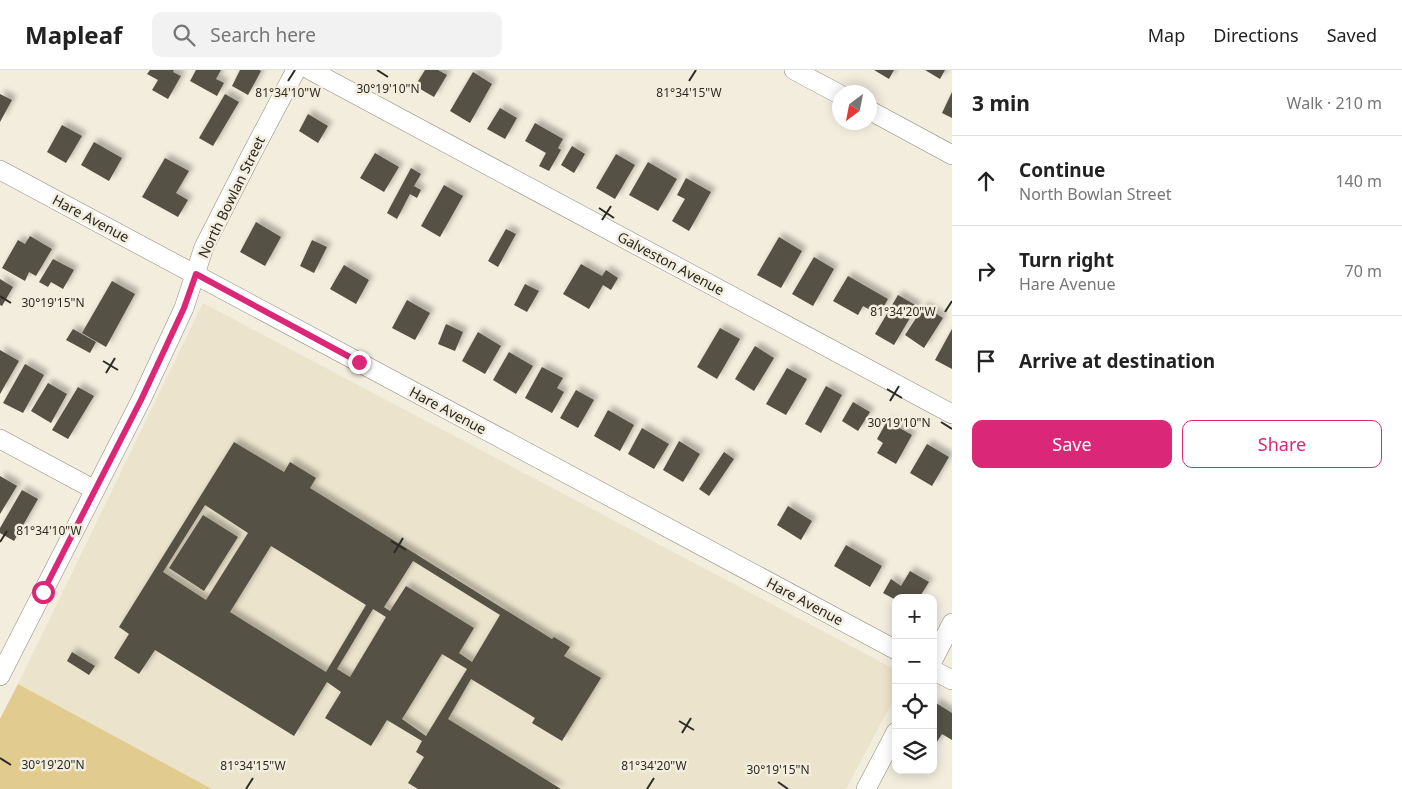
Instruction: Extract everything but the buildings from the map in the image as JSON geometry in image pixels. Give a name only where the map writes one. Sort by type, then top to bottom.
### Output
[{"type":"street","name":"North Bowlan Street","points":[[0,676],[141,400],[184,308],[204,247],[296,70]]},
{"type":"street","name":"Galveston Avenue","points":[[310,70],[952,414]]},
{"type":"street","points":[[794,70],[832,90]]},
{"type":"street","points":[[877,114],[952,155]]},
{"type":"street","name":"Hare Avenue","points":[[0,170],[892,648]]},
{"type":"street","points":[[0,439],[95,490]]},
{"type":"street","points":[[937,652],[952,623]]},
{"type":"street","points":[[937,672],[952,680]]},
{"type":"street","points":[[866,789],[892,740]]},
{"type":"shaded area","points":[[203,303],[892,668],[892,703],[846,789],[212,789],[18,684]]},
{"type":"shaded area","points":[[18,684],[212,789],[0,789],[0,719]]},
{"type":"route","points":[[43,592],[141,400],[184,308],[196,274],[359,362]]}]
